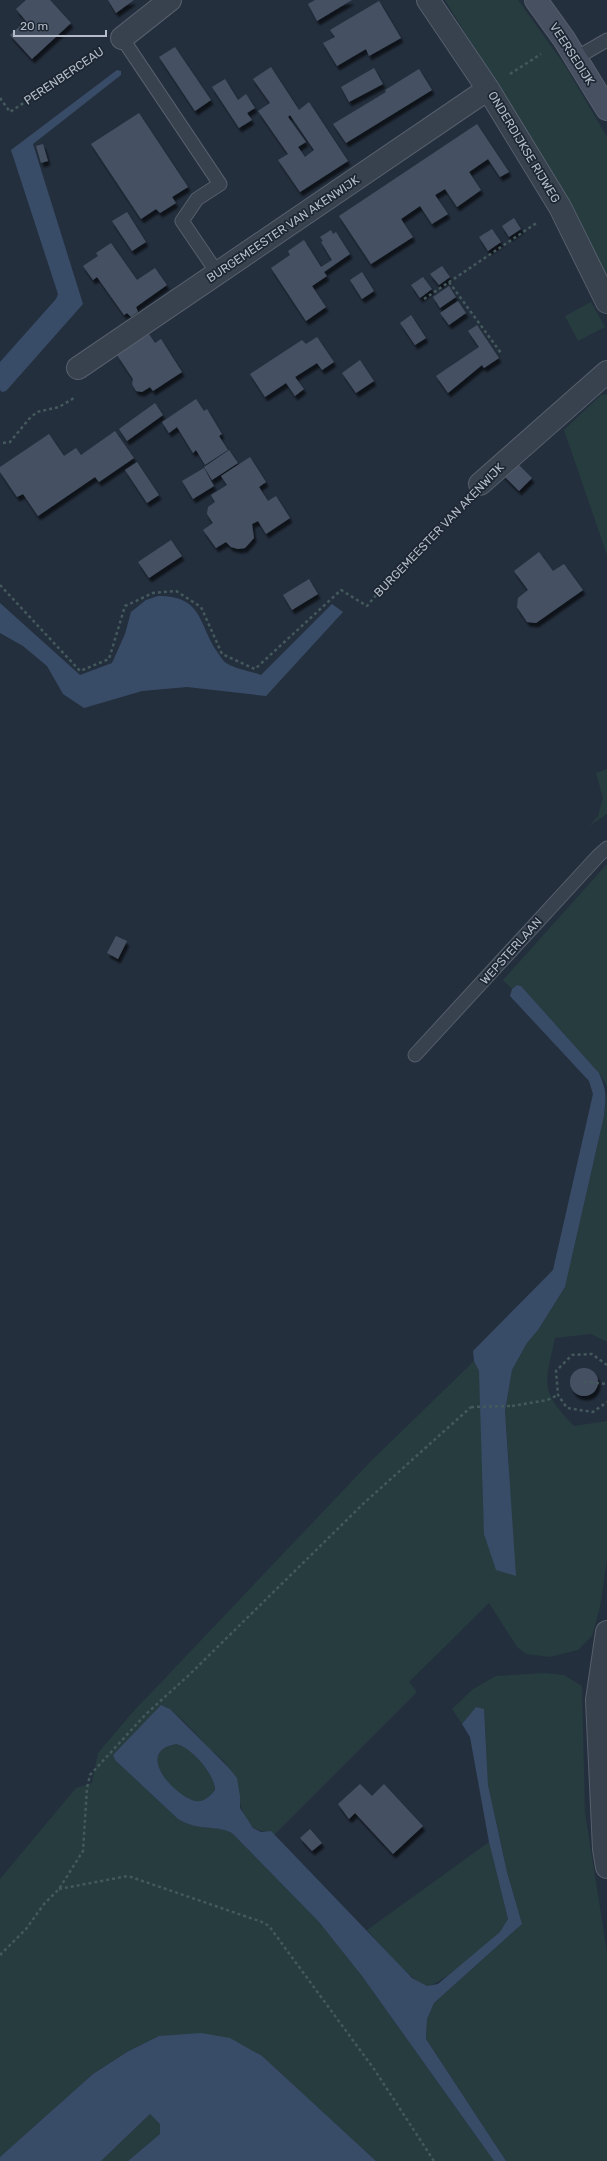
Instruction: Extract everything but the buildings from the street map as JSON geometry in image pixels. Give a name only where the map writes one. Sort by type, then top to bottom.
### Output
[{"type":"main road","name":"VEERSEDIJK","points":[[536,0],[564,39],[607,109]]},
{"type":"street","points":[[122,38],[170,0]]},
{"type":"street","name":"ONDERDIJKSE RIJWEG","points":[[428,0],[488,89],[560,207],[607,302]]},
{"type":"street","name":"BURGEMEESTER VAN AKENWIJK","points":[[78,368],[488,89]]},
{"type":"street","name":"BURGEMEESTER VAN AKENWIJK","points":[[480,484],[607,372]]},
{"type":"street","points":[[607,1632],[597,1700],[604,1849],[607,1867]]},
{"type":"lane","points":[[122,38],[220,184],[197,199],[182,221],[218,274]]},
{"type":"lane","points":[[576,58],[607,40]]},
{"type":"lane","name":"WEPSTERLAAN","points":[[415,1055],[592,862],[607,848]]},
{"type":"path","name":"PERENBERCEAU","points":[[0,98],[10,112],[122,38]]},
{"type":"path","points":[[488,89],[564,39]]},
{"type":"path","points":[[424,299],[560,207]]},
{"type":"path","points":[[449,282],[501,353]]},
{"type":"path","points":[[3,443],[10,442],[23,425],[37,412],[59,407],[74,398]]},
{"type":"path","name":"BURGEMEESTER VAN AKENWIJK","points":[[0,585],[80,671],[109,659],[125,606],[153,593],[176,591],[201,607],[222,654],[255,670],[341,590],[366,606],[397,570],[480,484]]},
{"type":"path","points":[[607,1365],[592,1354],[572,1355],[556,1371],[558,1395],[567,1408],[593,1412],[607,1402]]},
{"type":"path","points":[[584,1382],[607,1384]]},
{"type":"path","points":[[0,1955],[26,1929],[44,1904],[59,1889],[83,1851],[87,1788],[90,1775],[146,1714],[195,1670],[364,1504],[471,1407],[512,1406],[547,1400],[558,1395]]},
{"type":"path","points":[[59,1889],[128,1876],[262,1922],[269,1926],[374,2069],[434,2161]]},
{"type":"green space","points":[[445,0],[518,0],[566,67],[607,137],[607,276],[574,212]]},
{"type":"green space","points":[[591,302],[605,327],[578,341],[565,316]]},
{"type":"green space","points":[[607,394],[607,555],[564,430],[601,395]]},
{"type":"green space","points":[[607,769],[607,814],[589,826],[598,816],[603,798],[596,773]]},
{"type":"green space","points":[[607,864],[607,1086],[599,1073],[521,986],[517,985],[512,989],[503,980]]},
{"type":"green space","points":[[607,1091],[607,1342],[591,1334],[555,1338],[547,1377],[550,1395],[555,1404],[574,1426],[607,1421],[607,1560],[600,1607],[592,1636],[578,1650],[550,1657],[526,1654],[517,1647],[489,1603],[409,1682],[417,1692],[274,1835],[270,1831],[259,1830],[251,1825],[245,1818],[236,1786],[228,1766],[182,1720],[165,1706],[113,1755],[115,1760],[178,1819],[200,1827],[225,1830],[232,1833],[319,1922],[362,1976],[494,2161],[376,2161],[315,2105],[159,2036],[127,2052],[93,2074],[0,2157],[0,1879],[76,1788],[92,1783],[98,1753],[131,1714],[372,1460],[474,1361],[479,1371],[509,1465],[505,1411],[512,1370],[527,1343],[538,1330],[565,1287],[604,1116]]},
{"type":"green space","points":[[544,1673],[564,1675],[582,1686],[585,1813],[607,1952],[607,2161],[506,2161],[426,2039],[427,2019],[434,2003],[522,1924],[507,1872],[488,1785],[484,1709],[476,1707],[462,1724],[452,1709],[473,1689],[496,1676]]},
{"type":"green space","points":[[176,1744],[182,1746],[195,1756],[207,1769],[211,1776],[215,1790],[204,1800],[192,1800],[183,1795],[164,1778],[159,1767],[158,1758],[163,1749]]},
{"type":"green space","points":[[489,1842],[508,1919],[495,1937],[453,1972],[433,1984],[427,1986],[421,1984],[396,1962],[367,1930]]},
{"type":"green space","points":[[150,2114],[160,2124],[160,2134],[128,2161],[101,2161]]},
{"type":"water","points":[[117,70],[121,71],[121,75],[33,144],[83,304],[6,391],[2,392],[0,390],[0,362],[56,299],[58,294],[11,150]]},
{"type":"water","points":[[158,596],[173,597],[184,601],[192,607],[198,614],[212,643],[225,662],[234,667],[261,675],[332,604],[343,612],[266,696],[187,687],[142,691],[84,708],[63,694],[47,666],[23,646],[0,633],[0,603],[80,675],[112,663],[125,634],[131,612],[146,600]]},
{"type":"water","points":[[517,985],[521,986],[599,1073],[605,1089],[605,1098],[604,1116],[565,1287],[538,1330],[527,1343],[512,1370],[505,1411],[516,1576],[496,1570],[484,1534],[479,1371],[474,1361],[473,1351],[553,1270],[593,1094],[589,1081],[510,996],[512,989]]},
{"type":"water","points":[[161,1705],[170,1709],[228,1767],[237,1778],[240,1808],[253,1828],[261,1832],[271,1831],[412,1978],[427,1986],[438,1984],[500,1932],[508,1919],[489,1842],[470,1737],[462,1724],[476,1707],[484,1709],[488,1785],[507,1872],[522,1924],[434,2003],[427,2019],[426,2039],[506,2161],[494,2161],[362,1976],[319,1922],[232,1833],[225,1830],[200,1827],[178,1819],[115,1760],[113,1755]],"holes":[[[176,1744],[182,1746],[195,1756],[207,1769],[214,1784],[215,1790],[208,1797],[200,1801],[192,1800],[173,1787],[164,1777],[159,1767],[158,1757],[163,1749]]]},
{"type":"water","points":[[201,2033],[230,2038],[262,2056],[376,2161],[128,2161],[160,2134],[160,2124],[150,2114],[101,2161],[0,2161],[0,2157],[93,2074],[127,2052],[159,2036]]}]
